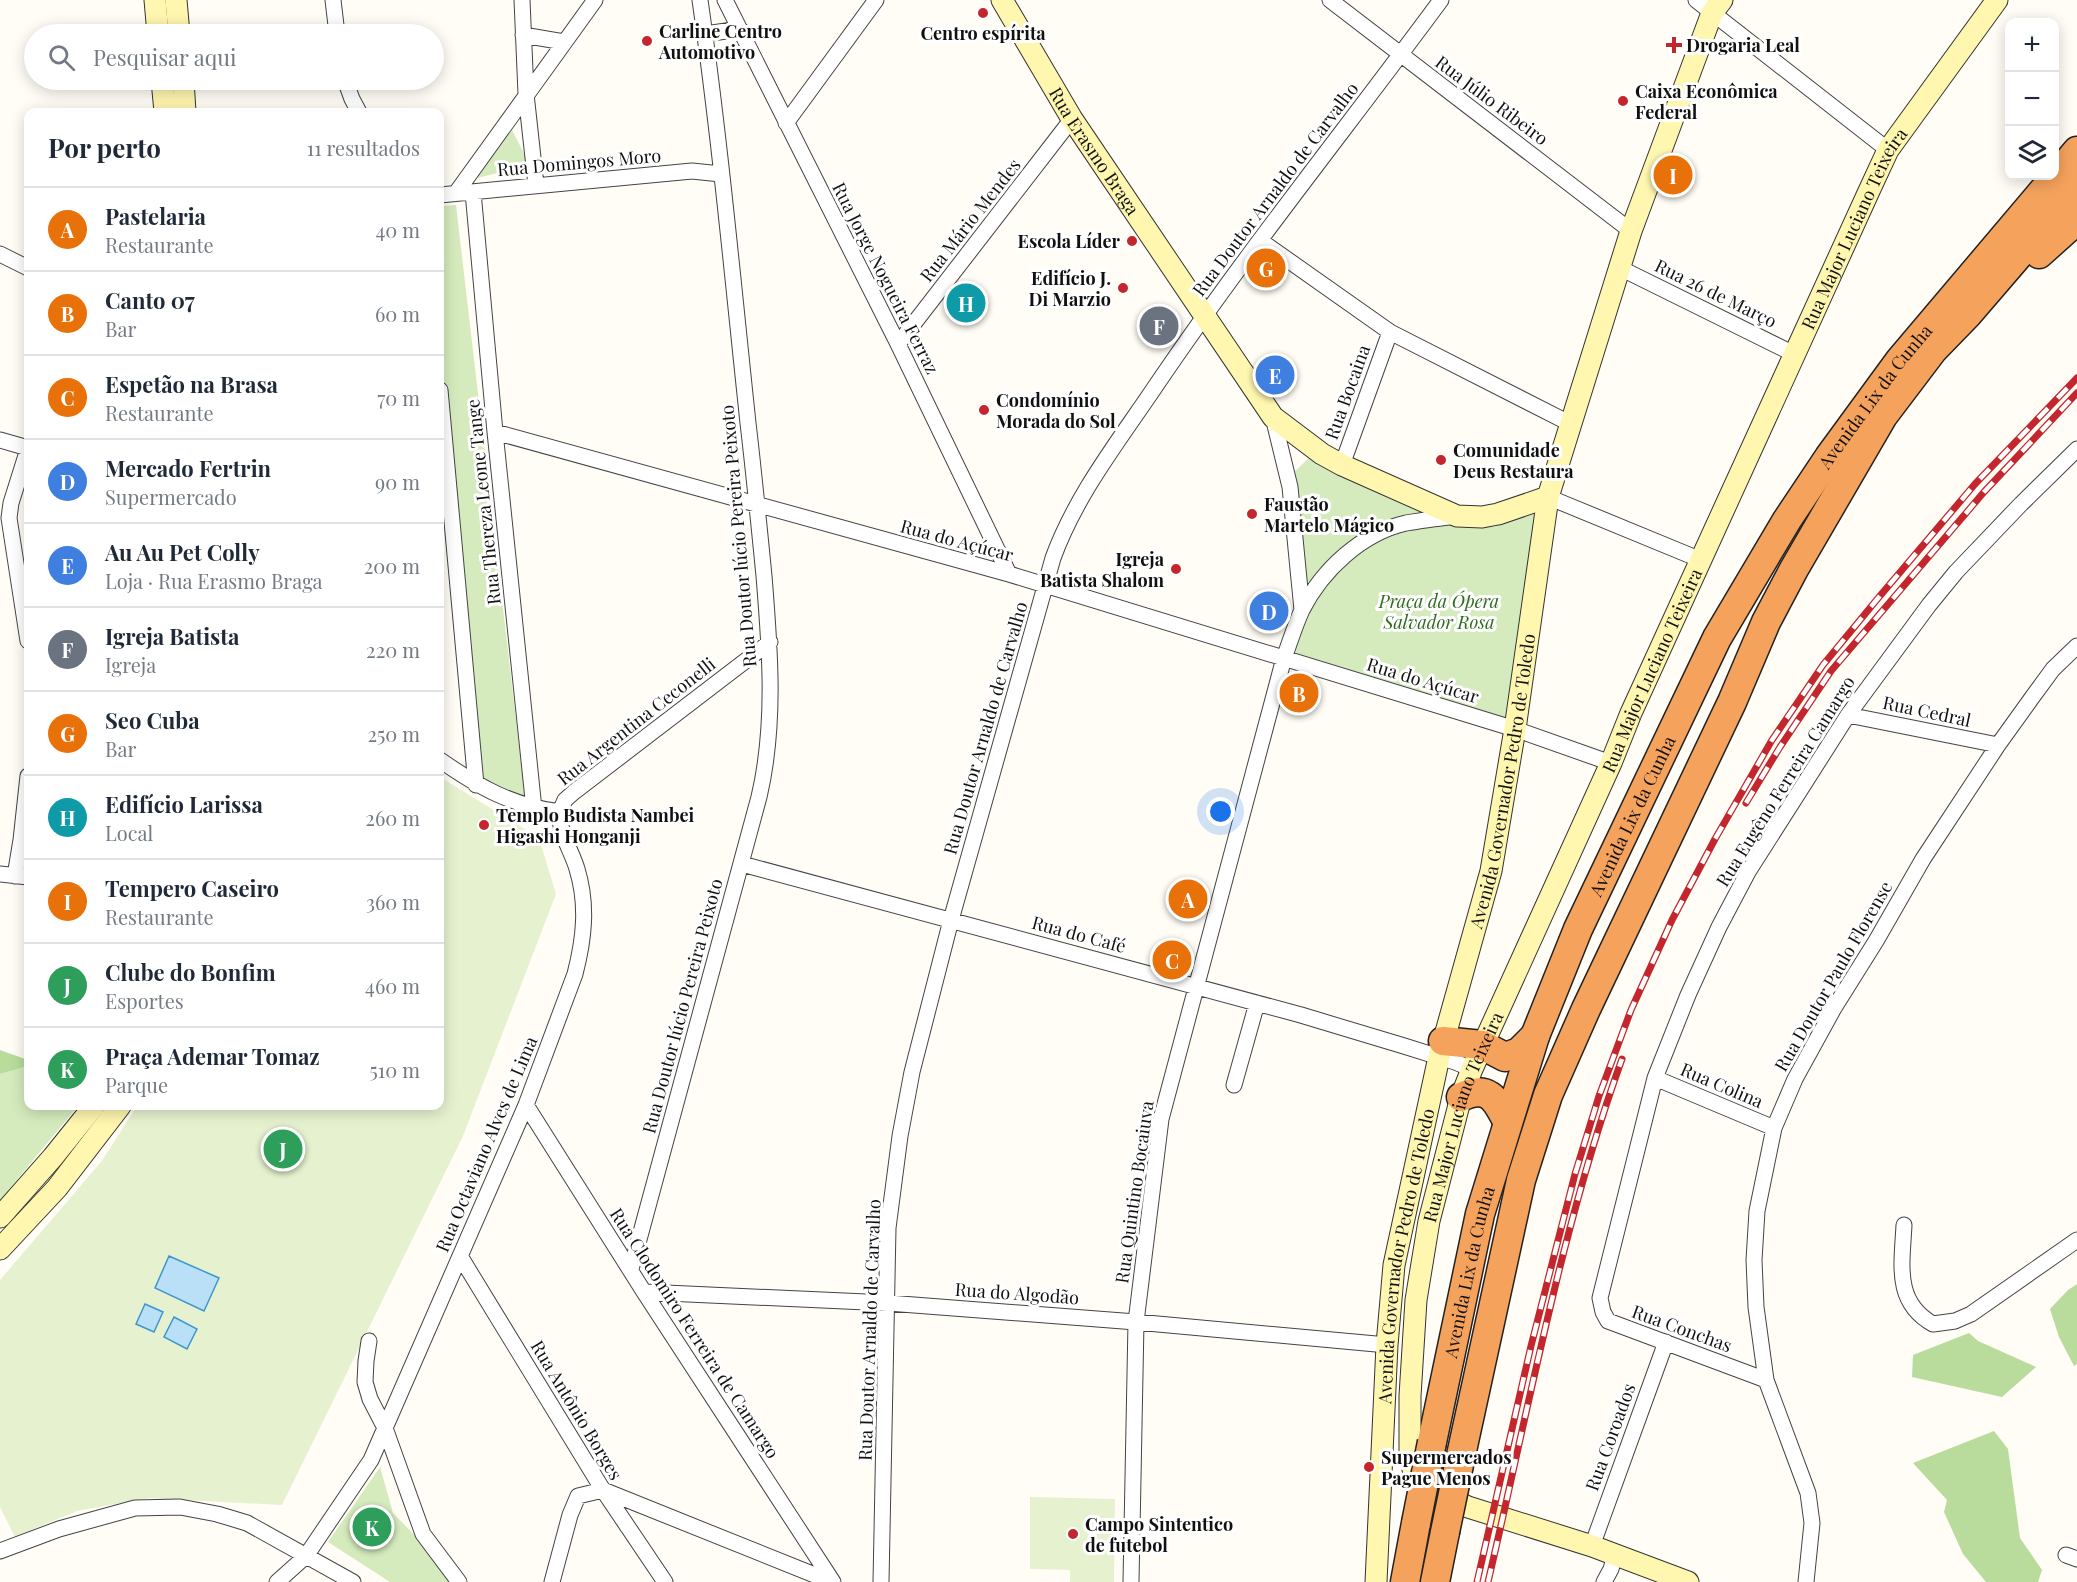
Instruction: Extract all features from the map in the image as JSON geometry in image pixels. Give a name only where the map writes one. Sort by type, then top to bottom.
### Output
[{"type":"highway","name":"Avenida Lix da Cunha","points":[[1406,1582],[1432,1442],[1480,1214],[1535,1036],[1578,929],[1717,638],[1782,529],[1829,457],[1900,360],[2077,151]]},
{"type":"highway","name":"Avenida Lix da Cunha","points":[[1435,1582],[1521,1180],[1533,1136],[1561,1064],[1672,830],[1766,622],[1794,569],[1883,417],[1933,350],[1991,288],[2077,187]]},
{"type":"highway","points":[[1991,288],[2046,249],[2077,220]]},
{"type":"highway","points":[[1441,1049],[1477,1058],[1513,1056],[1535,1036]]},
{"type":"highway","points":[[1461,1096],[1469,1092],[1481,1091],[1488,1094],[1494,1099],[1508,1121]]},
{"type":"main road","points":[[155,0],[157,24]]},
{"type":"main road","points":[[176,0],[178,24]]},
{"type":"main road","name":"Rua Erasmo Braga","points":[[1002,0],[1072,119],[1273,417],[1322,454],[1342,465],[1457,516],[1482,517],[1498,514],[1548,497]]},
{"type":"main road","name":"Rua Major Luciano Teixeira","points":[[1592,1546],[1468,1507],[1422,1486],[1415,1478],[1410,1456],[1411,1383],[1416,1300],[1429,1221],[1461,1096],[1611,763],[1631,713],[1888,150],[1997,0]]},
{"type":"main road","name":"Avenida Governador Pedro de Toledo","points":[[1376,1582],[1387,1345],[1394,1265],[1441,1049],[1491,871],[1515,729],[1548,497],[1569,423],[1631,231],[1710,4]]},
{"type":"main road","points":[[163,90],[165,108]]},
{"type":"main road","points":[[184,90],[185,108]]},
{"type":"main road","points":[[0,1217],[91,1110]]},
{"type":"main road","points":[[0,1249],[57,1188],[117,1110]]},
{"type":"main road","name":"Rua Major Luciano Teixeira","points":[[1394,1265],[1411,1383]]},
{"type":"main road","points":[[1592,1546],[1677,1581]]},
{"type":"street","points":[[333,0],[336,24]]},
{"type":"street","points":[[522,0],[526,94],[536,185]]},
{"type":"street","points":[[456,193],[595,0]]},
{"type":"street","points":[[699,0],[726,0]]},
{"type":"street","name":"Rua Doutor lúcio Pereira Peixoto","points":[[631,1269],[741,864],[764,770],[769,718],[770,642],[757,506],[722,174],[699,0]]},
{"type":"street","name":"Rua Jorge Nogueira Ferraz","points":[[726,0],[898,344],[1009,574]]},
{"type":"street","points":[[786,123],[876,0]]},
{"type":"street","name":"Rua Júlio Ribeiro","points":[[1330,0],[1631,231]]},
{"type":"street","name":"Rua Doutor Arnaldo de Carvalho","points":[[880,1582],[888,1228],[900,1136],[912,1072],[951,920],[1058,543],[1086,489],[1204,315],[1441,0]]},
{"type":"street","points":[[1710,4],[1888,150]]},
{"type":"street","points":[[705,34],[740,29]]},
{"type":"street","points":[[523,35],[564,42]]},
{"type":"street","points":[[349,90],[357,108]]},
{"type":"street","name":"Rua Mário Mendes","points":[[898,344],[1072,119]]},
{"type":"street","name":"Rua Domingos Moro","points":[[444,194],[692,171],[722,174]]},
{"type":"street","name":"Rua Thereza Leone Tange","points":[[473,192],[534,809]]},
{"type":"street","points":[[1261,241],[1390,332],[1569,423]]},
{"type":"street","points":[[0,254],[24,266]]},
{"type":"street","name":"Rua 26 de Março","points":[[1620,268],[1794,354]]},
{"type":"street","name":"Rua Bocaina","points":[[1342,465],[1390,332]]},
{"type":"street","name":"Rua Erasmo Braga","points":[[1273,417],[1290,487],[1302,610]]},
{"type":"street","name":"Rua do Açúcar","points":[[495,432],[1009,574],[1515,729],[1611,763]]},
{"type":"street","name":"Rua Thereza Leone Tange","points":[[444,434],[476,785]]},
{"type":"street","points":[[0,440],[24,447]]},
{"type":"street","name":"Rua Eugêno Ferreira Camargo","points":[[1600,1298],[1655,1078],[1692,986],[1748,872],[1848,714],[1929,605],[1956,572],[2020,504],[2077,449]]},
{"type":"street","points":[[24,461],[11,503],[9,518],[24,615]]},
{"type":"street","points":[[1548,497],[1701,560]]},
{"type":"street","name":"Rua Erasmo Braga","points":[[1302,610],[1330,570],[1368,538],[1405,524],[1457,516]]},
{"type":"street","name":"Rua Quintino Bocaiuva","points":[[1131,1582],[1136,1322],[1161,1119],[1284,658],[1302,610]]},
{"type":"street","name":"Rua Argentina Ceconelli","points":[[560,812],[565,800],[574,792],[770,642]]},
{"type":"street","name":"Rua Doutor Paulo Florense","points":[[1806,1582],[1812,1522],[1808,1493],[1766,1380],[1756,1307],[1754,1260],[1757,1211],[1774,1128],[1795,1079],[1834,1008],[1923,859],[1998,745],[2053,669],[2077,646]]},
{"type":"street","name":"Rua Cedral","points":[[1848,714],[1998,745]]},
{"type":"street","points":[[444,763],[476,785],[510,801],[534,809],[560,812]]},
{"type":"street","name":"Rua Octaviano Alves de Lima","points":[[277,1582],[306,1556],[371,1460],[526,1104],[575,974],[584,932],[582,888],[561,827],[560,812]]},
{"type":"street","points":[[14,876],[24,813]]},
{"type":"street","name":"Rua do Café","points":[[741,864],[1257,1003],[1441,1049]]},
{"type":"street","points":[[1234,1085],[1257,1003]]},
{"type":"street","name":"Rua Colina","points":[[1655,1078],[1774,1128]]},
{"type":"street","name":"Rua Clodomiro Ferreira de Camargo","points":[[526,1104],[644,1292],[833,1582]]},
{"type":"street","points":[[1904,1225],[1902,1262],[1905,1295],[1914,1310],[1933,1324],[1954,1322],[1971,1314],[2077,1240]]},
{"type":"street","name":"Rua Antônio Borges","points":[[460,1256],[603,1490],[665,1582]]},
{"type":"street","name":"Rua do Algodão","points":[[644,1292],[888,1303],[1136,1322],[1387,1345]]},
{"type":"street","name":"Rua Conchas","points":[[1600,1298],[1608,1322],[1766,1380]]},
{"type":"street","points":[[369,1341],[365,1382],[370,1399],[385,1428],[423,1534],[459,1582]]},
{"type":"street","name":"Rua Coroados","points":[[1592,1546],[1666,1342]]},
{"type":"street","points":[[552,1582],[570,1515],[578,1496],[603,1490],[833,1582]]},
{"type":"street","points":[[0,1551],[59,1529],[135,1508],[180,1507],[247,1523],[352,1582]]},
{"type":"street","points":[[1604,1582],[1615,1555]]},
{"type":"green space","points":[[512,130],[530,165],[477,178]]},
{"type":"green space","points":[[456,205],[525,797],[483,779],[444,397],[444,206]]},
{"type":"green space","points":[[1311,456],[1428,512],[1346,549],[1307,583],[1292,474]]},
{"type":"green space","name":"Praça da Ópera Salvador Rosa","points":[[1542,501],[1507,719],[1295,656],[1298,631],[1308,607],[1349,555],[1389,536],[1436,524],[1459,520],[1495,527]]},
{"type":"green space","points":[[444,779],[539,838],[556,894],[463,1136],[282,1505],[149,1498],[77,1511],[15,1537],[0,1507],[0,1280],[101,1162],[134,1110],[444,1110]]},
{"type":"green space","points":[[0,1050],[24,1059],[24,1067],[0,1074]]},
{"type":"green space","points":[[24,1067],[24,1110],[75,1110],[0,1200],[0,1074]]},
{"type":"green space","points":[[2077,1284],[2077,1364],[2074,1366],[2059,1337],[2050,1309]]},
{"type":"green space","points":[[1969,1333],[1978,1341],[2036,1367],[2002,1397],[1912,1377],[1913,1355]]},
{"type":"green space","points":[[1994,1431],[2008,1449],[2020,1538],[2042,1570],[2038,1582],[1986,1582],[1963,1554],[1944,1512],[1947,1500],[1913,1463]]},
{"type":"green space","points":[[380,1467],[393,1513],[460,1582],[390,1582],[328,1542]]},
{"type":"green space","name":"Campo Sintentico de futebol","points":[[1030,1497],[1115,1499],[1114,1582],[1070,1582],[1070,1570],[1030,1569]]},
{"type":"water","points":[[169,1256],[219,1278],[204,1311],[155,1288]]},
{"type":"water","points":[[145,1304],[163,1312],[154,1332],[136,1324]]},
{"type":"water","points":[[174,1317],[197,1329],[187,1349],[164,1337]]},
{"type":"railway","points":[[1477,1582],[1531,1346],[1575,1174],[1599,1096],[1631,1010],[1672,920],[1772,740],[1823,665],[1975,484],[2077,378]]},
{"type":"railway","points":[[1746,803],[1831,671],[1984,492],[2077,393]]},
{"type":"railway","points":[[1488,1582],[1564,1253],[1600,1123],[1622,1059]]},
{"type":"place","name":"Centro espírita","points":[[983,13]]},
{"type":"place","name":"Carline Centro Automotivo","points":[[647,41]]},
{"type":"place","name":"Drogaria Leal","points":[[1674,45]]},
{"type":"place","name":"Caixa Econômica Federal","points":[[1623,101]]},
{"type":"place","name":"Tempero Caseiro","points":[[1673,175]]},
{"type":"place","name":"Escola Líder","points":[[1132,241]]},
{"type":"place","name":"Seo Cuba","points":[[1266,268]]},
{"type":"place","name":"Edifício J. Di Marzio","points":[[1123,288]]},
{"type":"place","name":"Edifício Larissa","points":[[966,303]]},
{"type":"place","name":"Igreja Batista","points":[[1159,326]]},
{"type":"place","name":"Au Au Pet Colly","points":[[1275,375]]},
{"type":"place","name":"Condomínio Morada do Sol","points":[[984,410]]},
{"type":"place","name":"Comunidade Deus Restaura","points":[[1441,460]]},
{"type":"place","name":"Faustão Martelo Mágico","points":[[1252,514]]},
{"type":"place","name":"Igreja Batista Shalom","points":[[1176,569]]},
{"type":"place","name":"Mercado Fertrin","points":[[1269,611]]},
{"type":"place","name":"Canto 07","points":[[1299,693]]},
{"type":"place","name":"Templo Budista Nambei Higashi Honganji","points":[[484,825]]},
{"type":"place","name":"Pastelaria","points":[[1188,899]]},
{"type":"place","name":"Espetão na Brasa","points":[[1172,960]]},
{"type":"place","name":"Clube do Bonfim","points":[[283,1149]]},
{"type":"place","name":"Supermercados Pague Menos","points":[[1369,1467]]},
{"type":"place","name":"Praça Ademar Tomaz","points":[[372,1527]]},
{"type":"place","name":"Campo Sintentico de futebol","points":[[1073,1534]]}]
